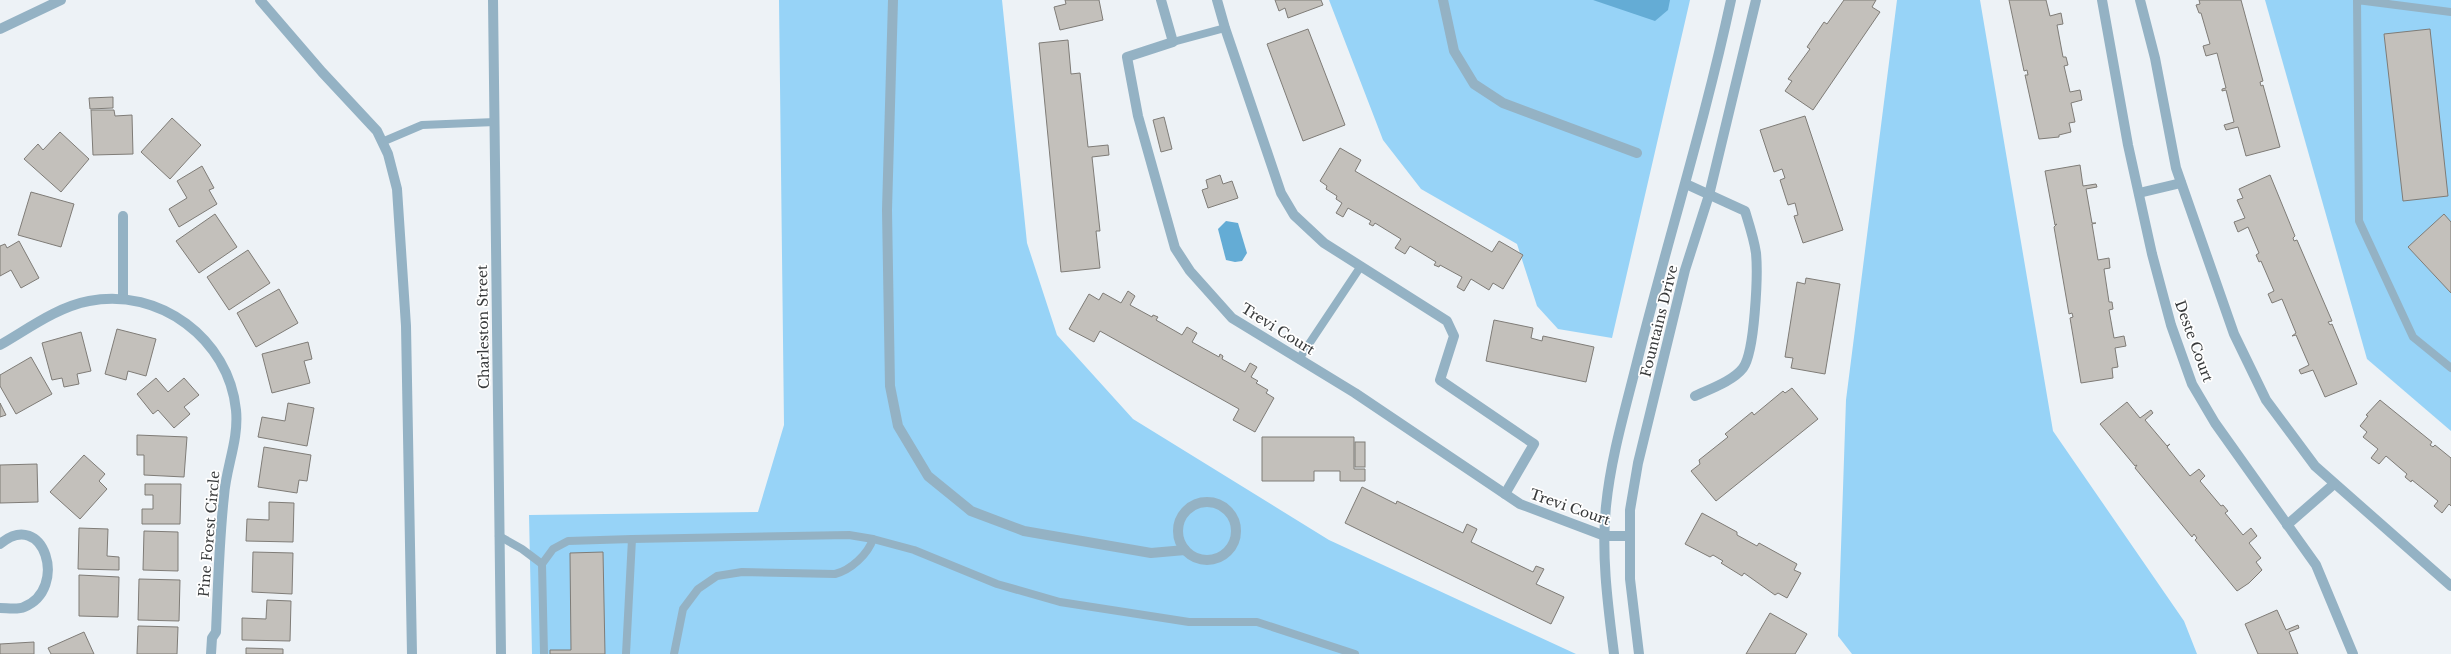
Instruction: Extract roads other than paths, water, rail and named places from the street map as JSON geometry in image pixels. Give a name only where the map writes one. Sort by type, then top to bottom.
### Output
[{"type":"street","points":[[0,29],[61,0]]},
{"type":"street","points":[[260,0],[322,72],[377,131],[388,154],[397,188],[406,326],[412,654]]},
{"type":"street","name":"Charleston Street","points":[[493,0],[500,654]]},
{"type":"street","points":[[893,0],[887,210],[890,386],[898,426],[928,476],[971,511],[1024,531],[1151,553],[1185,550],[1201,560],[1220,557],[1228,551],[1236,533],[1232,515],[1225,508],[1207,502],[1189,508],[1182,514],[1178,528],[1180,542],[1185,550]]},
{"type":"street","points":[[1161,0],[1173,42]]},
{"type":"street","name":"Trevi Court","points":[[1217,0],[1225,28],[1282,193],[1294,215],[1324,243],[1447,321],[1454,336],[1440,380],[1534,444],[1505,494]]},
{"type":"street","points":[[1443,0],[1454,51],[1474,84],[1503,103],[1637,153]]},
{"type":"street","name":"Fountains Drive","points":[[1614,654],[1605,569],[1606,508],[1612,460],[1662,264],[1686,184],[1731,0]]},
{"type":"street","name":"Fountains Drive","points":[[1639,654],[1630,579],[1630,510],[1638,463],[1686,270],[1709,195],[1756,0]]},
{"type":"street","name":"Deste Court","points":[[2102,0],[2152,254],[2172,325],[2192,384],[2215,423],[2316,565],[2353,654]]},
{"type":"street","points":[[2140,0],[2155,58],[2176,168],[2234,334],[2266,400],[2315,466],[2451,586]]},
{"type":"street","name":"Trevi Court","points":[[1173,42],[1127,58],[1138,116],[1175,248],[1195,277],[1232,318],[1356,393],[1520,504],[1605,536],[1630,536]]},
{"type":"street","points":[[2139,193],[2181,183]]},
{"type":"street","points":[[1686,184],[1745,211],[1756,253],[1756,288],[1751,340],[1748,357],[1743,369],[1730,378],[1695,396]]},
{"type":"street","points":[[123,216],[123,299]]},
{"type":"street","name":"Pine Forest Circle","points":[[0,345],[49,317],[76,305],[103,299],[123,299],[165,310],[200,334],[209,345],[224,369],[234,396],[236,410],[236,438],[224,497],[216,632],[212,638],[211,654]]},
{"type":"street","points":[[2287,525],[2334,484]]},
{"type":"street","points":[[0,544],[17,536],[29,536],[38,540],[46,552],[48,578],[43,592],[35,602],[23,608],[0,608]]},
{"type":"lane","points":[[2451,12],[2357,0],[2359,221],[2413,337],[2451,368]]},
{"type":"lane","points":[[1173,42],[1225,28]]},
{"type":"lane","points":[[382,142],[422,125],[494,122]]},
{"type":"lane","points":[[1299,359],[1361,266]]},
{"type":"lane","points":[[544,654],[542,564],[553,549],[568,541],[849,535],[873,539],[914,550],[997,584],[1060,602],[1189,622],[1257,622],[1355,654]]},
{"type":"lane","points":[[499,536],[522,549],[542,564]]},
{"type":"lane","points":[[626,654],[632,539]]},
{"type":"lane","points":[[674,654],[682,609],[698,589],[717,576],[742,572],[835,574],[847,568],[870,549],[873,539]]}]
